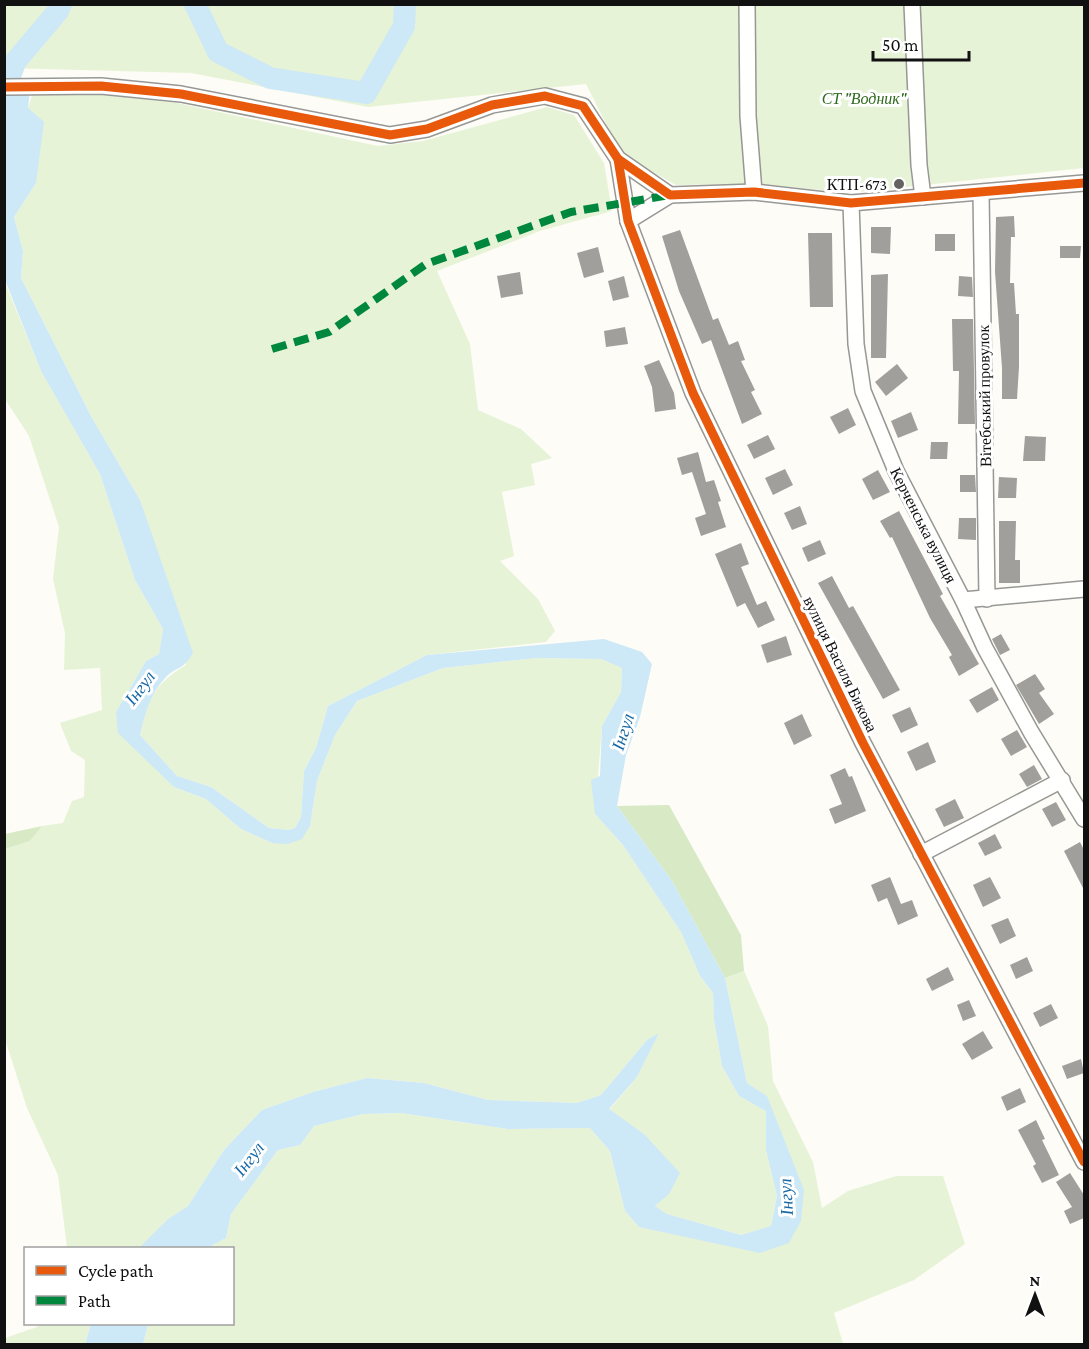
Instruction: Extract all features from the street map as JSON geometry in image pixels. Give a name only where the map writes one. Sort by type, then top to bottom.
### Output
[{"type":"street","points":[[747,4],[748,116],[754,192]]},
{"type":"street","points":[[912,4],[919,165],[923,197]]},
{"type":"street","points":[[4,87],[101,86],[181,94],[390,135],[428,129],[492,105],[545,96],[583,106],[618,159],[670,195]]},
{"type":"street","name":"вулиця Василя Бикова","points":[[618,159],[628,221],[693,393],[863,743],[1084,1162]]},
{"type":"street","points":[[628,221],[670,195],[754,192],[851,203],[1084,183]]},
{"type":"street","name":"Вітебський провулок","points":[[981,193],[987,599]]},
{"type":"street","name":"Керченська вулиця","points":[[851,203],[856,344],[863,391],[896,471],[963,600],[985,648],[1026,723],[1084,819]]},
{"type":"street","points":[[963,600],[1084,589]]},
{"type":"street","points":[[921,854],[1062,780]]},
{"type":"green space","name":"СТ \"Водник\"","points":[[4,5],[1084,5],[1084,168],[850,193],[762,184],[676,185],[621,154],[586,84],[368,107],[191,73],[5,68]]},
{"type":"green space","points":[[34,89],[89,89],[114,96],[177,103],[378,146],[423,141],[547,107],[574,115],[604,163],[612,211],[540,231],[437,271],[470,344],[478,410],[521,429],[552,458],[531,464],[535,485],[502,492],[514,556],[500,561],[538,599],[555,631],[546,642],[427,655],[328,706],[316,748],[304,771],[301,817],[295,828],[289,830],[269,828],[211,787],[177,776],[140,735],[146,712],[159,686],[186,665],[140,500],[92,418],[21,278],[23,251],[14,217],[36,183],[28,108]]},
{"type":"green space","points":[[4,280],[41,371],[100,474],[135,580],[163,629],[159,654],[146,661],[116,712],[174,787],[206,799],[241,829],[272,843],[310,826],[317,781],[335,735],[357,701],[443,668],[537,658],[601,659],[622,668],[621,692],[602,726],[595,814],[623,845],[681,932],[700,976],[713,993],[714,1020],[722,1066],[739,1096],[766,1111],[766,1150],[777,1196],[771,1226],[741,1235],[667,1214],[655,1206],[669,1193],[644,1134],[609,1110],[637,1077],[658,1034],[647,1040],[601,1095],[577,1103],[488,1100],[424,1083],[367,1078],[313,1092],[262,1110],[224,1150],[188,1206],[168,1219],[143,1246],[67,1247],[58,1175],[27,1108],[5,1039],[5,849],[30,841],[42,826],[63,823],[72,801],[84,797],[85,760],[71,751],[60,723],[102,710],[100,668],[64,670],[65,633],[53,579],[59,527],[29,436],[5,399]]},
{"type":"green space","points":[[669,805],[741,935],[744,971],[725,978],[672,881],[617,806]]},
{"type":"green space","points":[[42,826],[30,841],[5,849],[5,834]]},
{"type":"green space","points":[[744,971],[768,1026],[773,1081],[813,1162],[822,1208],[848,1191],[896,1176],[943,1176],[965,1244],[914,1280],[834,1313],[843,1344],[143,1344],[148,1325],[234,1325],[234,1247],[209,1247],[226,1238],[231,1214],[278,1150],[300,1145],[314,1126],[363,1114],[401,1113],[508,1129],[590,1128],[610,1151],[625,1211],[639,1227],[789,1243],[767,1096],[747,1083],[725,978]]},
{"type":"green space","points":[[38,1325],[91,1325],[85,1344],[5,1344],[5,1338]]},
{"type":"water","points":[[30,91],[28,108],[44,122],[36,183],[14,217],[23,251],[21,278],[92,418],[140,500],[193,653],[183,666],[165,678],[155,691],[140,735],[177,776],[211,787],[269,828],[289,830],[295,828],[301,817],[304,771],[316,748],[328,706],[427,655],[604,639],[642,652],[652,664],[640,717],[626,755],[617,806],[672,881],[725,978],[747,1083],[767,1096],[804,1190],[801,1221],[789,1243],[760,1253],[639,1227],[625,1211],[610,1151],[590,1128],[508,1129],[401,1113],[363,1114],[314,1126],[300,1145],[278,1150],[231,1214],[226,1238],[209,1247],[140,1247],[168,1219],[188,1206],[224,1150],[262,1110],[313,1092],[367,1078],[424,1083],[488,1100],[577,1103],[601,1095],[647,1040],[659,1033],[637,1077],[609,1109],[644,1134],[680,1173],[669,1194],[655,1206],[667,1214],[741,1235],[771,1226],[777,1196],[766,1150],[766,1111],[739,1096],[722,1066],[714,1020],[713,993],[700,976],[681,932],[623,845],[595,814],[591,780],[600,776],[602,726],[621,692],[622,668],[601,659],[537,658],[443,668],[357,701],[335,735],[317,781],[310,826],[302,839],[288,844],[272,843],[241,829],[206,799],[174,787],[118,733],[116,712],[146,661],[159,654],[163,629],[135,580],[100,474],[41,371],[5,280],[5,92]]},
{"type":"water","points":[[91,1325],[148,1325],[143,1344],[85,1344]]},
{"type":"building","points":[[1014,216],[1015,237],[1011,237],[1010,283],[1014,283],[1016,314],[1019,314],[1017,399],[1002,399],[995,272],[996,217]]},
{"type":"building","points":[[871,227],[891,227],[890,254],[871,253]]},
{"type":"building","points":[[680,230],[713,320],[718,318],[729,345],[738,341],[745,360],[741,361],[755,390],[751,392],[762,414],[742,424],[711,340],[702,344],[679,291],[662,236]]},
{"type":"building","points":[[808,233],[832,233],[833,307],[810,307]]},
{"type":"building","points":[[935,234],[955,234],[955,251],[935,251]]},
{"type":"building","points":[[1060,246],[1081,246],[1080,258],[1060,258]]},
{"type":"building","points":[[598,247],[604,272],[584,278],[577,253]]},
{"type":"building","points":[[520,272],[523,294],[501,298],[497,276]]},
{"type":"building","points":[[888,274],[886,358],[871,358],[871,275]]},
{"type":"building","points":[[624,276],[629,297],[613,301],[608,281]]},
{"type":"building","points":[[959,276],[972,277],[973,297],[958,296]]},
{"type":"building","points":[[952,319],[973,319],[975,424],[958,424],[959,371],[953,371]]},
{"type":"building","points":[[625,327],[628,344],[606,347],[604,331]]},
{"type":"building","points":[[659,360],[674,393],[676,409],[655,412],[652,387],[644,366]]},
{"type":"building","points":[[897,364],[908,378],[886,396],[875,382]]},
{"type":"building","points":[[848,408],[856,425],[839,434],[830,417]]},
{"type":"building","points":[[911,412],[918,430],[898,438],[891,421]]},
{"type":"building","points":[[768,435],[775,449],[754,459],[747,445]]},
{"type":"building","points":[[1025,436],[1046,437],[1045,461],[1023,461]]},
{"type":"building","points":[[931,442],[948,442],[947,459],[930,459]]},
{"type":"building","points":[[698,452],[706,482],[714,480],[726,527],[701,536],[695,518],[706,514],[692,472],[682,475],[677,458]]},
{"type":"building","points":[[785,469],[793,485],[773,495],[765,478]]},
{"type":"building","points":[[878,470],[890,492],[873,500],[862,479]]},
{"type":"building","points":[[960,475],[975,475],[976,492],[960,492]]},
{"type":"building","points":[[999,477],[1017,478],[1016,498],[998,498]]},
{"type":"building","points":[[800,506],[807,524],[792,530],[784,513]]},
{"type":"building","points":[[899,511],[943,594],[940,596],[979,664],[959,676],[949,657],[952,655],[930,618],[892,537],[890,538],[880,521]]},
{"type":"building","points":[[959,518],[976,518],[976,540],[958,539]]},
{"type":"building","points":[[999,521],[1016,521],[1015,560],[1020,560],[1020,583],[999,583]]},
{"type":"building","points":[[820,540],[826,554],[808,562],[802,548]]},
{"type":"building","points":[[741,543],[749,564],[741,567],[757,605],[766,601],[775,620],[758,628],[745,603],[737,607],[715,554]]},
{"type":"building","points":[[832,576],[849,608],[853,606],[900,690],[883,699],[818,583]]},
{"type":"building","points":[[1001,634],[1010,650],[1000,655],[992,639]]},
{"type":"building","points":[[786,636],[792,655],[767,663],[761,645]]},
{"type":"building","points":[[1035,674],[1045,689],[1039,693],[1054,714],[1039,724],[1016,685]]},
{"type":"building","points":[[992,687],[999,700],[977,713],[969,700]]},
{"type":"building","points":[[910,707],[918,725],[901,733],[892,715]]},
{"type":"building","points":[[802,714],[812,736],[794,745],[784,723]]},
{"type":"building","points":[[1017,730],[1027,747],[1011,756],[1001,739]]},
{"type":"building","points":[[928,742],[936,762],[916,771],[907,752]]},
{"type":"building","points":[[1034,765],[1042,779],[1027,787],[1019,774]]},
{"type":"building","points":[[845,768],[849,777],[852,776],[866,811],[835,824],[829,809],[842,804],[830,775]]},
{"type":"building","points":[[955,799],[964,818],[944,827],[935,809]]},
{"type":"building","points":[[1056,802],[1066,820],[1052,827],[1042,809]]},
{"type":"building","points":[[995,834],[1002,848],[985,856],[978,843]]},
{"type":"building","points":[[1080,842],[1084,850],[1084,890],[1064,851]]},
{"type":"building","points":[[890,877],[901,904],[912,900],[918,916],[898,925],[887,898],[878,902],[871,885]]},
{"type":"building","points":[[990,877],[1001,898],[983,907],[973,885]]},
{"type":"building","points":[[1008,918],[1016,936],[1000,944],[991,925]]},
{"type":"building","points":[[1027,957],[1033,971],[1016,979],[1010,965]]},
{"type":"building","points":[[948,967],[954,980],[932,991],[926,979]]},
{"type":"building","points":[[969,1000],[976,1016],[963,1021],[957,1005]]},
{"type":"building","points":[[1051,1004],[1058,1018],[1040,1027],[1033,1013]]},
{"type":"building","points":[[983,1031],[993,1048],[972,1060],[962,1044]]},
{"type":"building","points":[[1081,1059],[1084,1073],[1067,1079],[1062,1066]]},
{"type":"building","points":[[1020,1088],[1026,1102],[1007,1111],[1001,1097]]},
{"type":"building","points":[[1036,1120],[1045,1139],[1042,1140],[1059,1175],[1042,1183],[1033,1166],[1036,1164],[1018,1130]]},
{"type":"building","points":[[1070,1173],[1084,1195],[1084,1218],[1070,1224],[1064,1211],[1072,1207],[1056,1182]]},
{"type":"waterway","name":"Інгул","points":[[4,94],[15,62],[58,11],[61,4]]},
{"type":"waterway","points":[[195,4],[218,52],[270,78],[366,93],[404,26],[405,4]]},
{"type":"marked path","points":[[272,349],[329,332],[426,264],[571,212],[670,195]]},
{"type":"cycle path","points":[[4,87],[101,86],[181,94],[390,135],[427,129],[492,105],[545,96],[583,106],[618,159],[670,195],[754,192],[851,203],[1084,183]]},
{"type":"cycle path","points":[[618,159],[628,221],[693,393],[863,743],[1084,1162]]},
{"type":"place","name":"КТП-673","points":[[899,184]]}]
